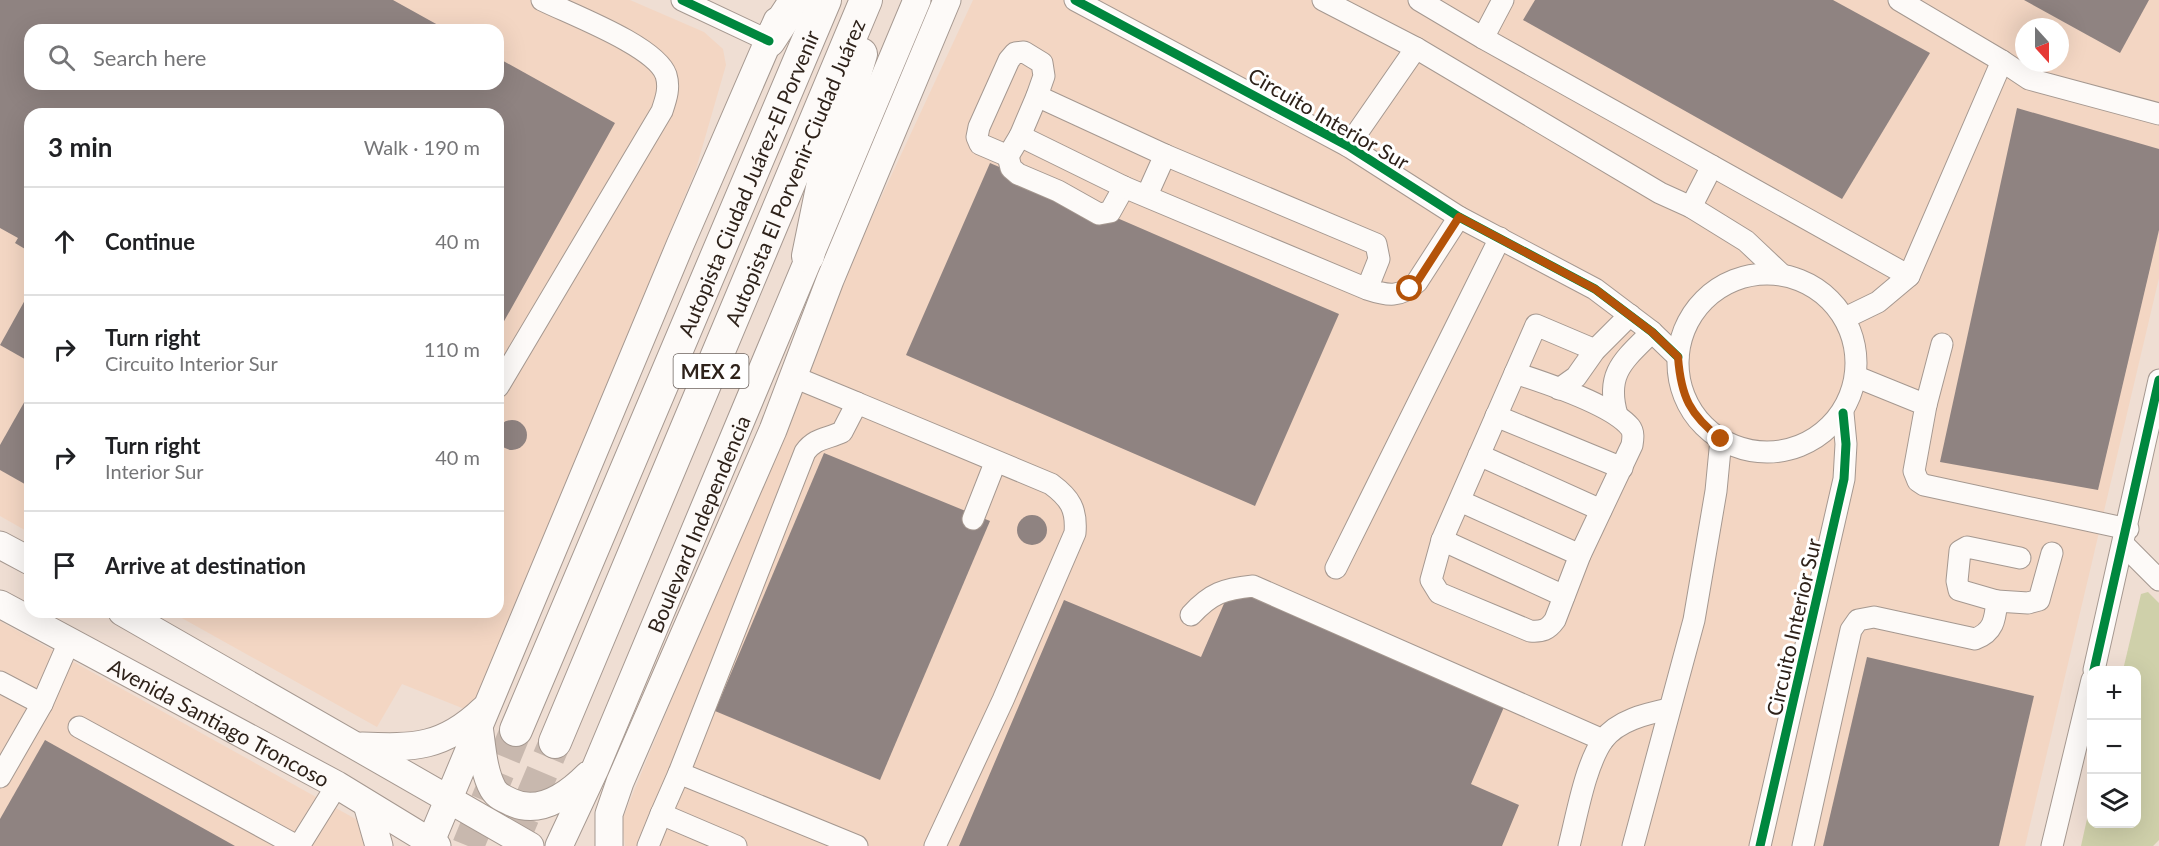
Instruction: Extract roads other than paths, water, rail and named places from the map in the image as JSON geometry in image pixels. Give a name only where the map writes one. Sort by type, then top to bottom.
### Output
[{"type":"highway","points":[[769,41],[796,0]]},
{"type":"highway","name":"Autopista Ciudad Juárez-El Porvenir","points":[[516,730],[825,0]]},
{"type":"highway","points":[[808,256],[824,178],[846,112],[865,38],[867,0]]},
{"type":"highway","name":"Autopista El Porvenir-Ciudad Juárez","points":[[555,742],[867,0]]},
{"type":"main road","points":[[432,845],[447,800],[680,244],[786,0]]},
{"type":"main road","name":"Boulevard Independencia","points":[[559,846],[595,769],[916,0]]},
{"type":"main road","points":[[609,846],[609,814],[620,782],[773,430],[830,280],[951,4]]},
{"type":"main road","points":[[652,633],[773,430]]},
{"type":"main road","points":[[0,545],[24,558]]},
{"type":"main road","name":"Avenida Santiago Troncoso","points":[[0,604],[24,617]]},
{"type":"main road","name":"Avenida Santiago Troncoso","points":[[25,618],[337,785],[432,845]]},
{"type":"main road","points":[[133,618],[530,846]]},
{"type":"main road","points":[[358,746],[397,748],[434,742],[483,716]]},
{"type":"main road","points":[[483,716],[485,766],[494,790],[517,805],[546,805],[565,795],[595,769]]},
{"type":"main road","points":[[367,804],[379,846]]},
{"type":"street","points":[[504,377],[662,111],[668,92],[666,76],[660,64],[645,50],[542,0]]},
{"type":"street","points":[[682,0],[769,41]]},
{"type":"street","name":"Circuito Interior Sur","points":[[1075,0],[1348,146],[1459,217],[1595,289],[1652,332],[1678,357]]},
{"type":"street","points":[[1323,0],[1416,48],[1660,193],[1691,207],[1746,241],[1781,274]]},
{"type":"street","points":[[1419,0],[1909,276]]},
{"type":"street","points":[[1483,38],[1503,0]]},
{"type":"street","points":[[1899,0],[2029,79],[2159,114]]},
{"type":"street","points":[[1348,146],[1416,48]]},
{"type":"street","points":[[1008,156],[980,144],[977,137],[1009,60],[1015,53],[1024,52],[1042,63],[1044,76],[1020,136],[1008,156],[1011,168],[1018,174],[1058,191],[1099,214],[1110,212],[1125,187]]},
{"type":"street","points":[[1845,318],[1878,302],[1909,276],[2002,61]]},
{"type":"street","points":[[1037,96],[1165,155],[1376,244],[1379,259],[1367,289]]},
{"type":"street","points":[[1020,136],[1125,187],[1367,289],[1389,296],[1410,289],[1417,282],[1459,217]]},
{"type":"street","points":[[1148,195],[1165,155]]},
{"type":"street","points":[[1691,207],[1712,166]]},
{"type":"street","points":[[1336,567],[1500,238]]},
{"type":"street","points":[[1756,274],[1781,274],[1800,280],[1818,289],[1833,302],[1845,318],[1853,339],[1857,377],[1843,413],[1817,436],[1794,447],[1770,452],[1744,449],[1721,439],[1702,424],[1688,404],[1679,381],[1678,357],[1683,333],[1694,311],[1711,293],[1732,280],[1756,274]]},
{"type":"street","points":[[1559,389],[1576,377],[1595,350],[1630,315]]},
{"type":"street","points":[[1515,373],[1559,389],[1617,415],[1632,429],[1633,436],[1632,445],[1580,555],[1550,627],[1538,632],[1530,631],[1439,593],[1431,580],[1442,540],[1460,501],[1496,416],[1536,325],[1595,350]]},
{"type":"street","points":[[1617,415],[1611,394],[1614,378],[1631,353],[1652,332]]},
{"type":"street","points":[[1942,344],[1926,405],[1914,471],[1918,482],[2126,537],[2159,580]]},
{"type":"street","points":[[794,377],[995,463],[1051,484],[1065,494],[1076,517],[1074,532],[1004,700],[935,846]]},
{"type":"street","points":[[1857,377],[1926,405]]},
{"type":"street","points":[[2095,666],[2155,421],[2159,380]]},
{"type":"street","points":[[648,846],[805,452],[812,443],[821,438],[842,432],[857,404]]},
{"type":"street","name":"Circuito Interior Sur","points":[[1760,846],[1844,479],[1846,444],[1843,413]]},
{"type":"street","points":[[1496,416],[1622,468]]},
{"type":"street","points":[[1633,846],[1694,620],[1716,491],[1721,439]]},
{"type":"street","points":[[1479,456],[1601,510]]},
{"type":"street","points":[[973,519],[995,463]]},
{"type":"street","points":[[1460,501],[1580,555]]},
{"type":"street","points":[[1442,540],[1564,596]]},
{"type":"street","points":[[2020,558],[1967,548],[1960,551],[1957,581],[1959,590],[1998,601],[2028,603],[2039,600],[2052,554]]},
{"type":"street","points":[[1191,615],[1206,598],[1228,589],[1253,586],[1603,740]]},
{"type":"street","points":[[1803,846],[1851,630],[1858,620],[1874,618],[1975,639],[1990,630],[1994,624],[1998,601]]},
{"type":"street","points":[[0,777],[42,704],[69,642]]},
{"type":"street","points":[[0,682],[42,704]]},
{"type":"street","points":[[2052,846],[2087,697]]},
{"type":"street","points":[[1569,846],[1592,765],[1603,740],[1619,726],[1641,715],[1669,709]]},
{"type":"street","points":[[79,727],[298,846],[337,785]]},
{"type":"street","points":[[679,773],[857,846]]},
{"type":"street","points":[[661,814],[736,846]]},
{"type":"tunnel","points":[[468,846],[516,730]]},
{"type":"tunnel","points":[[511,846],[555,742]]}]
